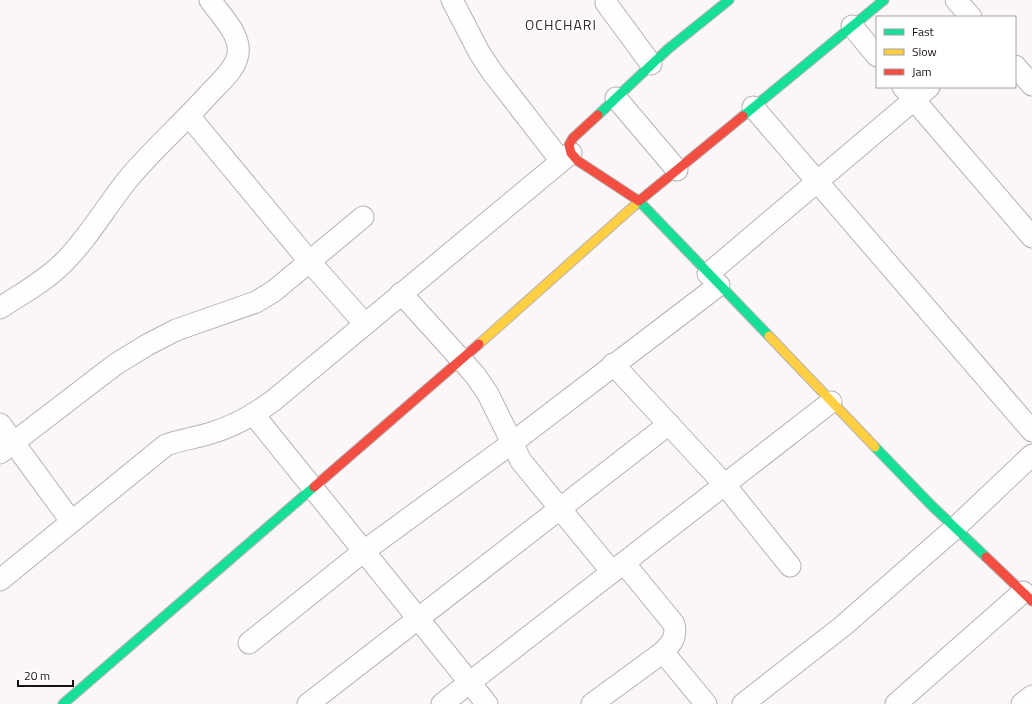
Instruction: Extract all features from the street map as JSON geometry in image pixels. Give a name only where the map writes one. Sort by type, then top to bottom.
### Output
[{"type":"street","points":[[0,308],[41,282],[62,264],[81,243],[114,196],[138,167],[189,116],[229,71],[237,59],[239,48],[234,34],[210,0]]},
{"type":"street","points":[[452,0],[479,52],[492,72],[566,157],[578,160],[639,201],[831,402],[955,528],[1027,597],[896,704]]},
{"type":"street","points":[[0,580],[166,445],[185,438],[207,434],[229,427],[254,415],[274,400],[364,323],[566,157],[569,145],[573,138],[691,28],[729,0]]},
{"type":"street","points":[[63,704],[461,360],[639,201],[884,0]]},
{"type":"street","points":[[956,0],[970,16]]},
{"type":"street","points":[[606,3],[651,64]]},
{"type":"street","points":[[852,26],[876,55]]},
{"type":"street","points":[[1016,67],[1032,85]]},
{"type":"street","points":[[249,643],[364,551],[512,443],[613,364],[713,279],[915,91],[1032,237]]},
{"type":"street","points":[[616,98],[677,170]]},
{"type":"street","points":[[753,107],[1032,431]]},
{"type":"street","points":[[189,116],[310,262],[364,323]]},
{"type":"street","points":[[7,448],[116,364],[134,352],[176,330],[256,302],[274,291],[363,217]]},
{"type":"street","points":[[401,293],[475,375],[488,394],[521,461],[560,508],[674,624],[676,634],[671,644],[663,652],[592,704]]},
{"type":"street","points":[[613,364],[725,485],[790,566]]},
{"type":"street","points":[[442,704],[831,402]]},
{"type":"street","points":[[254,415],[486,704]]},
{"type":"street","points":[[0,424],[7,448],[71,521]]},
{"type":"street","points":[[308,704],[669,424]]},
{"type":"street","points":[[743,704],[843,626],[955,528],[1032,455]]},
{"type":"street","points":[[663,652],[706,704]]},
{"type":"street","points":[[1022,704],[1032,696]]},
{"type":"traffic: fast","points":[[598,115],[668,49],[729,0]]},
{"type":"traffic: fast","points":[[743,116],[884,0]]},
{"type":"traffic: fast","points":[[635,205],[639,201],[769,336]]},
{"type":"traffic: fast","points":[[875,447],[931,505],[986,557]]},
{"type":"traffic: fast","points":[[63,704],[314,487]]},
{"type":"traffic: slow","points":[[479,344],[635,205]]},
{"type":"traffic: slow","points":[[769,336],[875,447]]},
{"type":"traffic: jam","points":[[598,115],[573,138],[569,145],[571,153],[578,161],[639,201],[743,116]]},
{"type":"traffic: jam","points":[[314,487],[479,344]]},
{"type":"traffic: jam","points":[[986,557],[1032,601]]},
{"type":"district","name":"OCHCHARI","points":[[561,25]]}]
